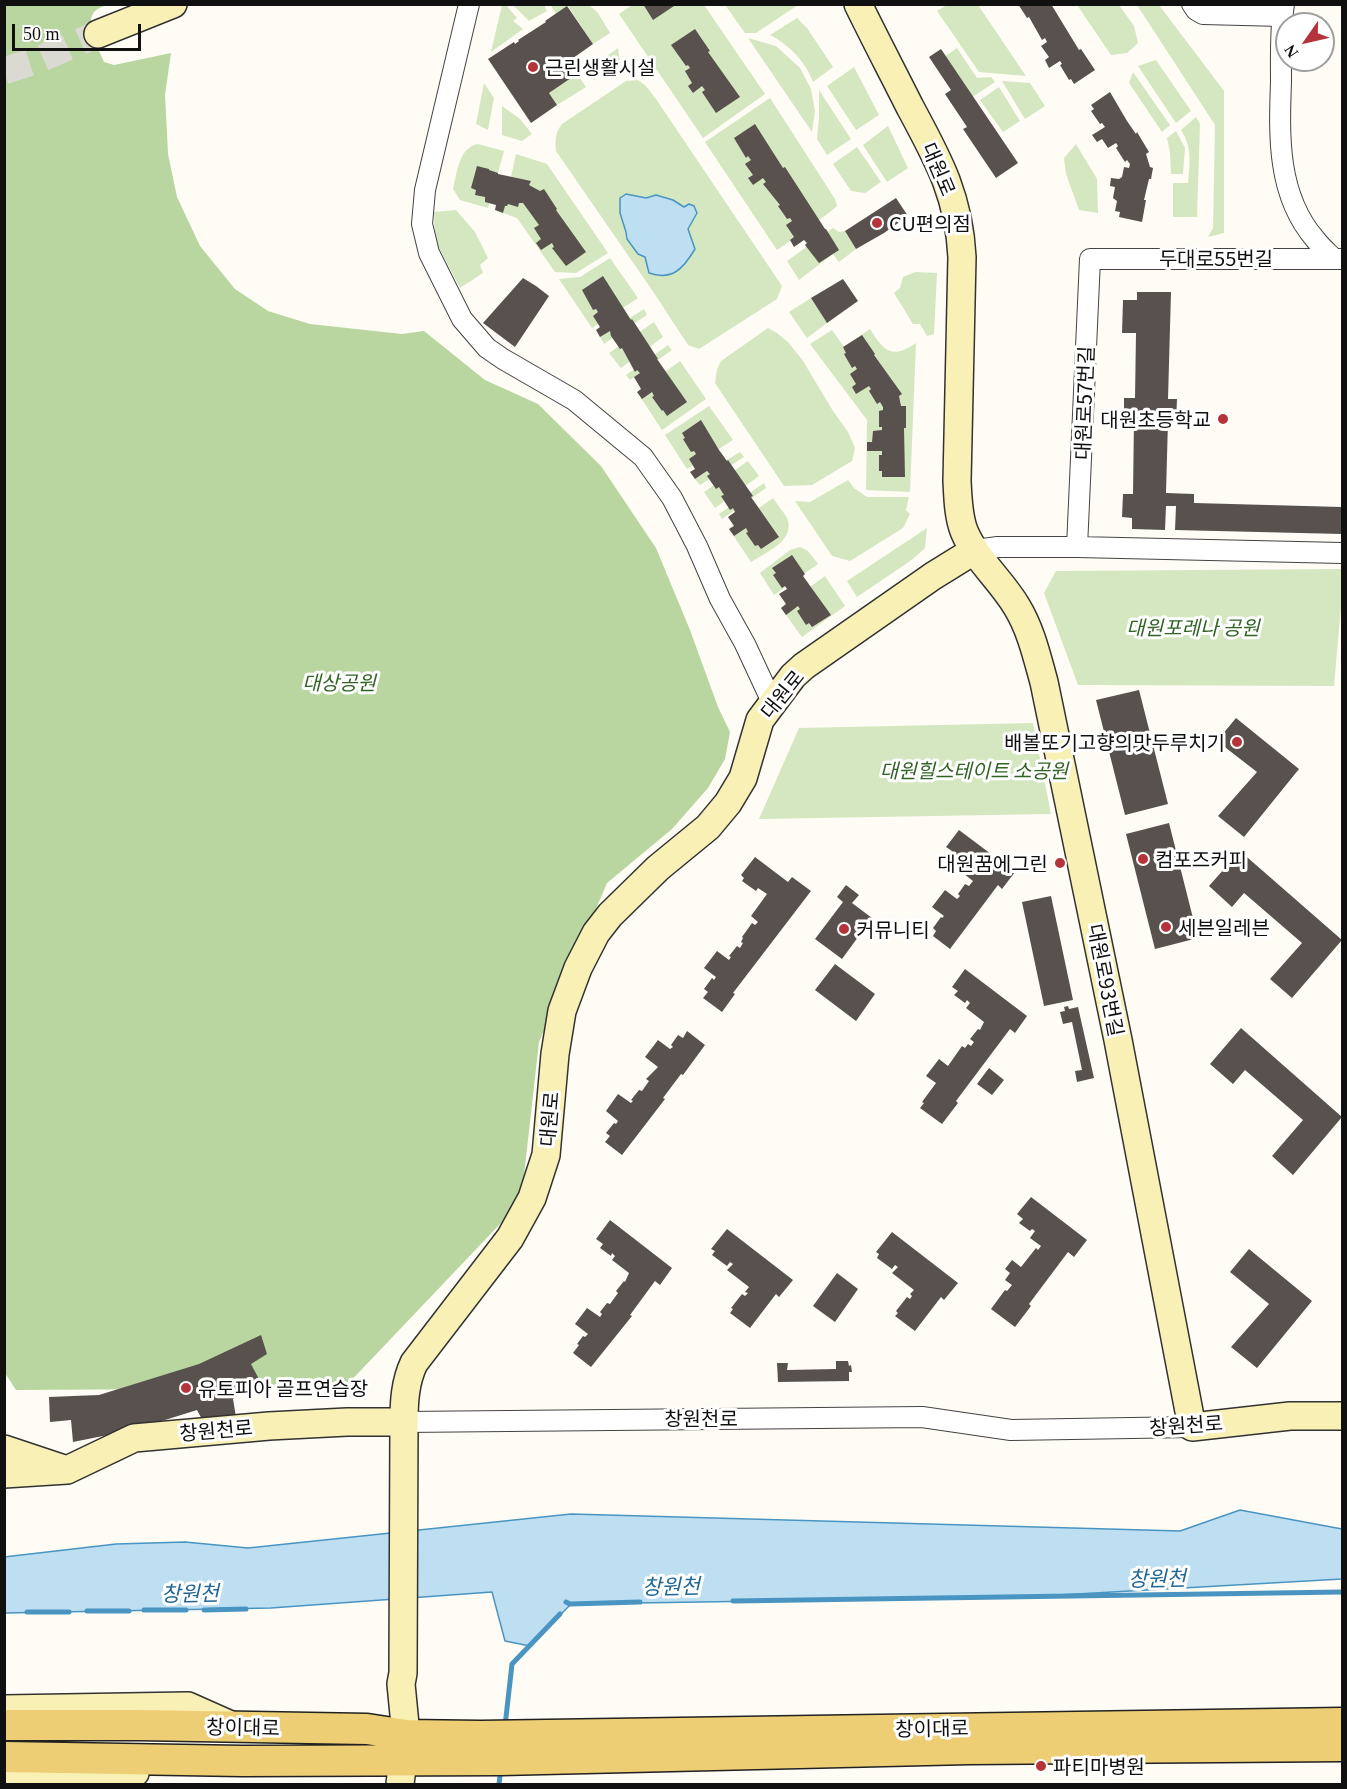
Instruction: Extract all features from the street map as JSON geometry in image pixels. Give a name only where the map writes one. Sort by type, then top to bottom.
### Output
[{"type":"main road","name":"창이대로","points":[[4,1757],[243,1761],[403,1760],[477,1748],[1342,1723]]},
{"type":"main road","name":"창이대로","points":[[4,1725],[368,1729],[403,1760]]},
{"type":"main road","name":"창이대로","points":[[524,1747],[969,1749],[1342,1746]]},
{"type":"street","points":[[98,34],[173,4]]},
{"type":"street","points":[[469,4],[425,190],[422,224],[429,253],[462,319],[487,348],[574,400],[643,457],[672,498],[772,702]]},
{"type":"street","name":"대원로","points":[[403,1760],[401,1684],[403,1673],[404,1400],[408,1380],[414,1363],[510,1238],[532,1198],[546,1155],[555,1054],[562,1011],[586,951],[610,915],[658,868],[708,827],[728,803],[743,778],[760,720],[793,676],[916,587],[975,550],[965,532],[959,513],[957,481],[962,284],[958,221],[950,187],[942,168],[858,4]]},
{"type":"street","points":[[1192,4],[1203,14],[1283,10],[1279,137],[1287,187],[1301,219],[1315,239],[1338,259]]},
{"type":"street","name":"두대로55번길","points":[[1090,259],[1338,259]]},
{"type":"street","name":"대원로57번길","points":[[1077,547],[1090,259]]},
{"type":"street","points":[[975,550],[998,547],[1077,547],[1342,553]]},
{"type":"street","name":"대원로93번길","points":[[975,550],[1018,608],[1034,646],[1044,682],[1122,1062],[1192,1427]]},
{"type":"street","name":"창원천로","points":[[67,1470],[134,1438],[269,1426],[347,1422],[922,1417],[1011,1430],[1192,1427],[1290,1416],[1342,1416]]},
{"type":"street","points":[[4,1449],[67,1470]]},
{"type":"street","points":[[4,1474],[67,1470]]},
{"type":"street","points":[[4,1709],[188,1706],[234,1727]]},
{"type":"street","points":[[4,1776],[199,1771],[243,1761]]},
{"type":"green space","name":"대상공원","points":[[5,5],[108,5],[95,11],[91,23],[93,36],[104,62],[114,65],[171,53],[165,95],[168,154],[177,197],[200,246],[235,289],[268,311],[310,324],[402,334],[424,331],[485,380],[538,404],[601,466],[656,548],[690,630],[718,707],[730,732],[725,759],[708,788],[672,829],[607,883],[539,1042],[521,1202],[344,1388],[16,1390],[5,1373]]},
{"type":"green space","points":[[502,5],[506,5],[517,18],[513,21],[523,29],[491,52]]},
{"type":"green space","points":[[513,5],[544,5],[547,11],[529,21]]},
{"type":"green space","points":[[551,5],[589,5],[598,13],[610,33],[593,44],[568,6],[556,14]]},
{"type":"green space","points":[[632,5],[704,5],[765,94],[703,138],[619,14]]},
{"type":"green space","points":[[725,5],[798,5],[756,33],[745,33]]},
{"type":"green space","points":[[947,5],[978,5],[1026,76],[979,72],[937,11]]},
{"type":"green space","points":[[1077,5],[1119,5],[1134,26],[1138,43],[1127,53],[1111,55]]},
{"type":"green space","points":[[1137,5],[1159,5],[1224,91],[1224,233],[1208,237],[1213,228],[1215,125]]},
{"type":"green space","points":[[797,18],[807,28],[833,67],[813,82],[796,55],[770,35]]},
{"type":"green space","points":[[748,38],[776,46],[800,68],[811,89],[815,111],[812,132]]},
{"type":"green space","points":[[618,48],[620,63],[594,80],[587,70]]},
{"type":"green space","points":[[957,48],[977,78],[991,77],[995,82],[962,104],[941,59]]},
{"type":"green space","points":[[1156,60],[1191,111],[1176,123],[1138,66]]},
{"type":"green space","points":[[854,67],[879,115],[856,130],[827,86]]},
{"type":"green space","points":[[1133,72],[1170,125],[1162,132],[1129,83]]},
{"type":"green space","points":[[577,74],[586,87],[557,105],[549,93]]},
{"type":"green space","points":[[638,80],[656,99],[782,286],[777,299],[699,349],[688,345],[556,151],[556,137],[562,124],[626,81]]},
{"type":"green space","points":[[1002,81],[1030,83],[1045,106],[1025,119]]},
{"type":"green space","points":[[484,83],[494,98],[488,130],[476,124]]},
{"type":"green space","points":[[999,87],[1020,121],[1003,132],[980,100]]},
{"type":"green space","points":[[819,90],[851,139],[827,155],[817,139]]},
{"type":"green space","points":[[770,98],[835,199],[837,206],[777,250],[705,142]]},
{"type":"green space","points":[[502,106],[520,119],[532,134],[522,141],[502,135]]},
{"type":"green space","points":[[1196,117],[1200,124],[1197,217],[1173,217],[1173,183],[1188,183],[1189,176],[1189,149],[1181,130]]},
{"type":"green space","points":[[888,126],[908,168],[887,182],[863,145]]},
{"type":"green space","points":[[1176,131],[1185,148],[1183,174],[1171,174],[1167,138]]},
{"type":"green space","points":[[478,144],[504,151],[488,208],[460,200],[453,189],[463,155],[472,146]]},
{"type":"green space","points":[[1076,144],[1097,179],[1098,213],[1079,210],[1066,174],[1064,158]]},
{"type":"green space","points":[[857,147],[881,182],[865,193],[851,191],[833,164]]},
{"type":"green space","points":[[516,154],[547,164],[608,253],[576,273],[555,272],[517,218],[503,213]]},
{"type":"green space","points":[[456,210],[475,232],[488,258],[480,265],[483,273],[460,288],[435,240],[434,212]]},
{"type":"green space","points":[[833,228],[839,232],[845,231],[856,249],[839,262],[833,254],[799,280],[787,261]]},
{"type":"green space","points":[[610,258],[638,298],[592,328],[559,279],[580,277]]},
{"type":"green space","points":[[915,272],[937,273],[934,334],[927,336],[920,324],[913,324],[894,293],[900,288],[903,277]]},
{"type":"green space","points":[[811,298],[827,323],[807,338],[789,312]]},
{"type":"green space","points":[[644,309],[647,315],[604,344],[600,337]]},
{"type":"green space","points":[[654,322],[663,337],[621,368],[609,353]]},
{"type":"green space","points":[[768,328],[789,343],[803,361],[848,432],[855,448],[852,461],[812,485],[784,486],[715,383],[721,361]]},
{"type":"green space","points":[[870,329],[884,348],[889,351],[900,351],[916,343],[910,492],[866,490],[867,420],[810,344],[832,330],[844,347]]},
{"type":"green space","points":[[668,345],[672,350],[630,380],[626,375]]},
{"type":"green space","points":[[680,361],[706,399],[662,430],[637,392]]},
{"type":"green space","points":[[709,406],[733,440],[687,469],[665,435]]},
{"type":"green space","points":[[740,452],[744,457],[700,485],[695,479]]},
{"type":"green space","points":[[748,461],[759,476],[715,508],[704,492]]},
{"type":"green space","points":[[848,480],[854,488],[867,497],[909,497],[906,510],[910,514],[903,528],[850,561],[832,556],[795,501],[810,502]]},
{"type":"green space","points":[[764,483],[766,488],[722,519],[719,514]]},
{"type":"green space","points":[[773,498],[787,518],[789,526],[787,533],[784,539],[772,549],[751,562],[729,529]]},
{"type":"green space","points":[[927,528],[925,548],[913,559],[857,597],[847,581]]},
{"type":"green space","points":[[800,547],[808,551],[818,564],[774,595],[760,573],[790,550]]},
{"type":"green space","name":"대원포레나 공원","points":[[1342,569],[1334,686],[1078,685],[1044,593],[1056,571]]},
{"type":"green space","points":[[825,576],[845,606],[802,637],[781,608]]},
{"type":"green space","name":"대원힐스테이트 소공원","points":[[1033,723],[1051,814],[759,819],[799,728]]},
{"type":"water","points":[[626,194],[646,198],[656,195],[673,200],[684,207],[689,204],[694,206],[697,213],[688,229],[695,249],[676,272],[664,275],[649,273],[645,257],[638,254],[627,239],[620,213],[620,198]]},
{"type":"water","points":[[1240,1510],[1342,1529],[1342,1579],[1024,1597],[571,1604],[530,1646],[505,1641],[492,1592],[271,1608],[5,1613],[4,1557],[116,1544],[185,1542],[248,1548],[571,1514],[1180,1531]]},
{"type":"building","points":[[643,4],[677,4],[653,20]]},
{"type":"building","points":[[1018,4],[1051,4],[1079,50],[1081,49],[1095,70],[1074,84],[1071,79],[1069,80],[1060,61],[1049,68],[1045,60],[1049,57],[1041,46],[1047,42],[1045,38],[1042,40],[1029,17],[1027,18]]},
{"type":"building","name":"근린생활시설","points":[[567,6],[593,44],[569,61],[577,74],[549,93],[557,105],[531,123],[488,59],[514,42],[515,44]]},
{"type":"building","points":[[695,29],[710,51],[708,52],[740,97],[716,113],[702,92],[705,90],[702,86],[693,93],[688,86],[692,83],[685,71],[690,68],[686,66],[671,45]]},
{"type":"building","points":[[941,49],[1018,163],[996,178],[963,129],[967,127],[945,94],[951,90],[929,57]]},
{"type":"building","points":[[1110,92],[1149,152],[1146,154],[1150,167],[1153,168],[1144,200],[1146,200],[1142,222],[1119,217],[1120,212],[1115,211],[1117,201],[1113,198],[1115,187],[1110,186],[1111,178],[1122,177],[1124,167],[1129,168],[1130,164],[1127,160],[1125,162],[1116,148],[1118,146],[1116,143],[1108,148],[1102,139],[1097,142],[1092,135],[1105,127],[1091,111],[1094,109],[1091,105]]},
{"type":"building","points":[[755,124],[839,250],[819,263],[805,245],[807,243],[804,240],[794,247],[790,240],[794,237],[786,225],[792,221],[790,218],[787,219],[778,206],[780,205],[763,184],[766,182],[763,178],[753,185],[748,178],[753,175],[745,164],[751,160],[748,156],[746,158],[734,138]]},
{"type":"building","points":[[477,166],[498,174],[531,181],[529,185],[540,191],[544,189],[586,252],[566,266],[552,248],[554,247],[552,243],[541,250],[536,243],[541,239],[534,228],[539,225],[523,203],[519,203],[518,207],[508,204],[503,213],[495,210],[496,205],[485,202],[485,197],[475,195],[476,190],[471,188]]},
{"type":"building","name":"CU편의점","points":[[896,198],[908,216],[856,249],[845,231]]},
{"type":"building","points":[[603,276],[687,402],[667,416],[652,397],[654,396],[652,392],[642,399],[637,392],[641,389],[634,377],[640,373],[637,370],[635,372],[610,331],[600,337],[596,330],[600,327],[593,316],[598,312],[596,309],[593,310],[582,290]]},
{"type":"building","points":[[523,278],[549,296],[515,347],[483,323]]},
{"type":"building","points":[[843,279],[858,301],[827,323],[811,298]]},
{"type":"building","points":[[1137,292],[1171,292],[1168,399],[1177,399],[1176,422],[1168,421],[1166,493],[1194,494],[1194,503],[1342,507],[1342,534],[1175,530],[1176,506],[1166,506],[1165,530],[1132,529],[1132,518],[1122,517],[1123,494],[1133,494],[1134,420],[1124,420],[1124,398],[1135,398],[1136,333],[1122,333],[1123,300],[1137,300]]},
{"type":"building","points":[[862,335],[902,394],[899,396],[901,406],[906,406],[905,477],[882,477],[882,471],[879,471],[879,455],[882,455],[882,451],[867,451],[867,442],[872,442],[873,431],[882,430],[882,427],[879,427],[879,411],[883,410],[883,407],[880,402],[877,404],[869,391],[871,389],[869,386],[856,394],[852,387],[856,384],[850,374],[857,369],[855,366],[852,368],[844,354],[846,353],[843,347]]},
{"type":"building","points":[[701,420],[779,537],[761,549],[758,545],[755,546],[746,533],[748,532],[746,528],[734,536],[729,529],[734,526],[728,517],[735,512],[733,508],[730,510],[721,496],[724,495],[719,487],[716,489],[707,476],[710,474],[707,471],[695,479],[690,472],[695,469],[689,459],[696,454],[694,451],[691,452],[682,433]]},
{"type":"building","points":[[792,555],[805,574],[803,576],[831,615],[812,627],[809,623],[806,625],[797,611],[800,609],[798,606],[786,615],[781,608],[786,604],[779,594],[787,589],[785,586],[782,588],[773,575],[776,573],[772,568]]},
{"type":"building","points":[[1139,690],[1168,804],[1125,815],[1096,700]]},
{"type":"building","points":[[1236,718],[1299,769],[1244,837],[1218,816],[1257,772],[1217,741]]},
{"type":"building","points":[[1169,823],[1198,938],[1155,949],[1126,834]]},
{"type":"building","points":[[959,830],[1015,872],[1002,889],[998,885],[950,949],[933,936],[936,931],[933,928],[944,916],[932,907],[945,890],[957,899],[965,884],[969,886],[973,881],[959,870],[964,863],[962,861],[960,863],[949,855],[952,851],[946,847]]},
{"type":"building","points":[[1240,851],[1342,940],[1292,998],[1270,979],[1302,943],[1244,893],[1232,907],[1209,886]]},
{"type":"building","points":[[755,857],[788,882],[792,877],[811,891],[733,993],[735,994],[722,1012],[703,998],[708,992],[704,989],[712,978],[714,980],[716,977],[704,968],[717,951],[729,960],[731,957],[729,956],[737,946],[740,948],[743,943],[741,942],[742,937],[752,923],[755,925],[758,922],[751,916],[767,894],[758,888],[756,891],[742,881],[744,878],[741,875]]},
{"type":"building","name":"커뮤니티","points":[[846,885],[859,895],[852,903],[872,918],[842,959],[815,939],[843,902],[837,897]]},
{"type":"building","points":[[1051,896],[1073,1000],[1044,1006],[1022,902]]},
{"type":"building","name":"커뮤니티","points":[[835,964],[875,994],[856,1021],[815,990]]},
{"type":"building","points":[[965,969],[1027,1016],[1015,1033],[1010,1029],[956,1101],[958,1103],[942,1124],[920,1108],[936,1083],[926,1076],[939,1059],[948,1066],[962,1046],[965,1048],[968,1044],[971,1046],[974,1042],[970,1039],[978,1029],[980,1030],[984,1022],[966,1008],[970,1003],[967,1000],[965,1003],[954,995],[958,991],[952,987]]},
{"type":"building","points":[[1068,1006],[1069,1009],[1078,1007],[1094,1078],[1077,1082],[1075,1071],[1082,1070],[1072,1022],[1063,1024],[1060,1012],[1065,1011],[1064,1007]]},
{"type":"building","points":[[1241,1028],[1342,1117],[1293,1175],[1272,1156],[1303,1120],[1245,1070],[1233,1084],[1210,1064]]},
{"type":"building","points":[[687,1031],[705,1045],[622,1155],[605,1142],[610,1136],[606,1133],[618,1121],[606,1111],[618,1094],[631,1103],[639,1090],[642,1091],[649,1081],[646,1079],[658,1067],[645,1057],[658,1040],[670,1049],[678,1035],[683,1038]]},
{"type":"building","points":[[989,1068],[1004,1080],[992,1095],[977,1084]]},
{"type":"building","points":[[1031,1197],[1087,1240],[1074,1257],[1068,1252],[1029,1304],[1031,1306],[1015,1327],[991,1309],[1005,1290],[1007,1291],[1012,1285],[1005,1280],[1010,1273],[1005,1269],[1012,1260],[1021,1267],[1036,1248],[1038,1250],[1041,1246],[1030,1238],[1035,1231],[1032,1229],[1030,1231],[1019,1223],[1023,1219],[1017,1214]]},
{"type":"building","points":[[610,1220],[672,1268],[660,1285],[655,1281],[630,1315],[632,1316],[591,1367],[573,1353],[583,1336],[588,1334],[575,1324],[587,1308],[600,1317],[602,1314],[600,1312],[607,1303],[610,1304],[629,1273],[612,1260],[615,1256],[612,1253],[611,1256],[600,1248],[603,1244],[596,1239]]},
{"type":"building","points":[[727,1229],[793,1280],[779,1297],[776,1294],[750,1328],[730,1313],[733,1309],[731,1308],[742,1294],[745,1296],[748,1293],[745,1292],[749,1287],[727,1270],[733,1264],[730,1262],[727,1266],[712,1255],[715,1251],[711,1249]]},
{"type":"building","points":[[892,1232],[958,1283],[944,1300],[941,1297],[915,1331],[895,1316],[898,1313],[896,1311],[907,1297],[910,1299],[912,1296],[910,1294],[914,1290],[892,1273],[898,1267],[895,1265],[892,1269],[877,1258],[879,1254],[876,1252]]},
{"type":"building","points":[[1249,1249],[1312,1301],[1257,1368],[1231,1347],[1269,1304],[1230,1272]]},
{"type":"building","points":[[837,1273],[858,1289],[835,1322],[813,1306]]},
{"type":"building","name":"유토피아 골프연습장","points":[[261,1335],[267,1354],[251,1364],[260,1381],[233,1399],[236,1417],[205,1425],[197,1410],[133,1430],[73,1442],[71,1420],[50,1422],[49,1397],[99,1395],[199,1364]]},
{"type":"building","points":[[836,1361],[848,1361],[849,1366],[851,1365],[852,1372],[849,1372],[849,1381],[778,1382],[777,1363],[788,1363],[787,1370],[836,1369]]},
{"type":"waterway","name":"창원천","points":[[733,1601],[1342,1592]]},
{"type":"waterway","name":"창원천","points":[[566,1602],[570,1604],[640,1602]]},
{"type":"waterway","name":"창원천","points":[[204,1610],[246,1609]]},
{"type":"waterway","name":"창원천","points":[[144,1610],[186,1610]]},
{"type":"waterway","name":"창원천","points":[[87,1611],[129,1611]]},
{"type":"waterway","name":"창원천","points":[[27,1612],[69,1612]]},
{"type":"waterway","points":[[505,1726],[512,1664],[560,1614]]},
{"type":"waterway","points":[[499,1784],[501,1768]]},
{"type":"tunnel","points":[[4,71],[38,60],[98,34]]},
{"type":"place","name":"근린생활시설","points":[[533,67]]},
{"type":"place","name":"CU편의점","points":[[877,223]]},
{"type":"place","name":"대원초등학교","points":[[1223,419]]},
{"type":"place","name":"배볼또기고향의맛두루치기","points":[[1237,742]]},
{"type":"place","name":"컴포즈커피","points":[[1143,859]]},
{"type":"place","name":"대원꿈에그린","points":[[1060,863]]},
{"type":"place","name":"세븐일레븐","points":[[1166,927]]},
{"type":"place","name":"커뮤니티","points":[[844,929]]},
{"type":"place","name":"유토피아 골프연습장","points":[[186,1388]]},
{"type":"place","name":"파티마병원","points":[[1041,1766]]}]
